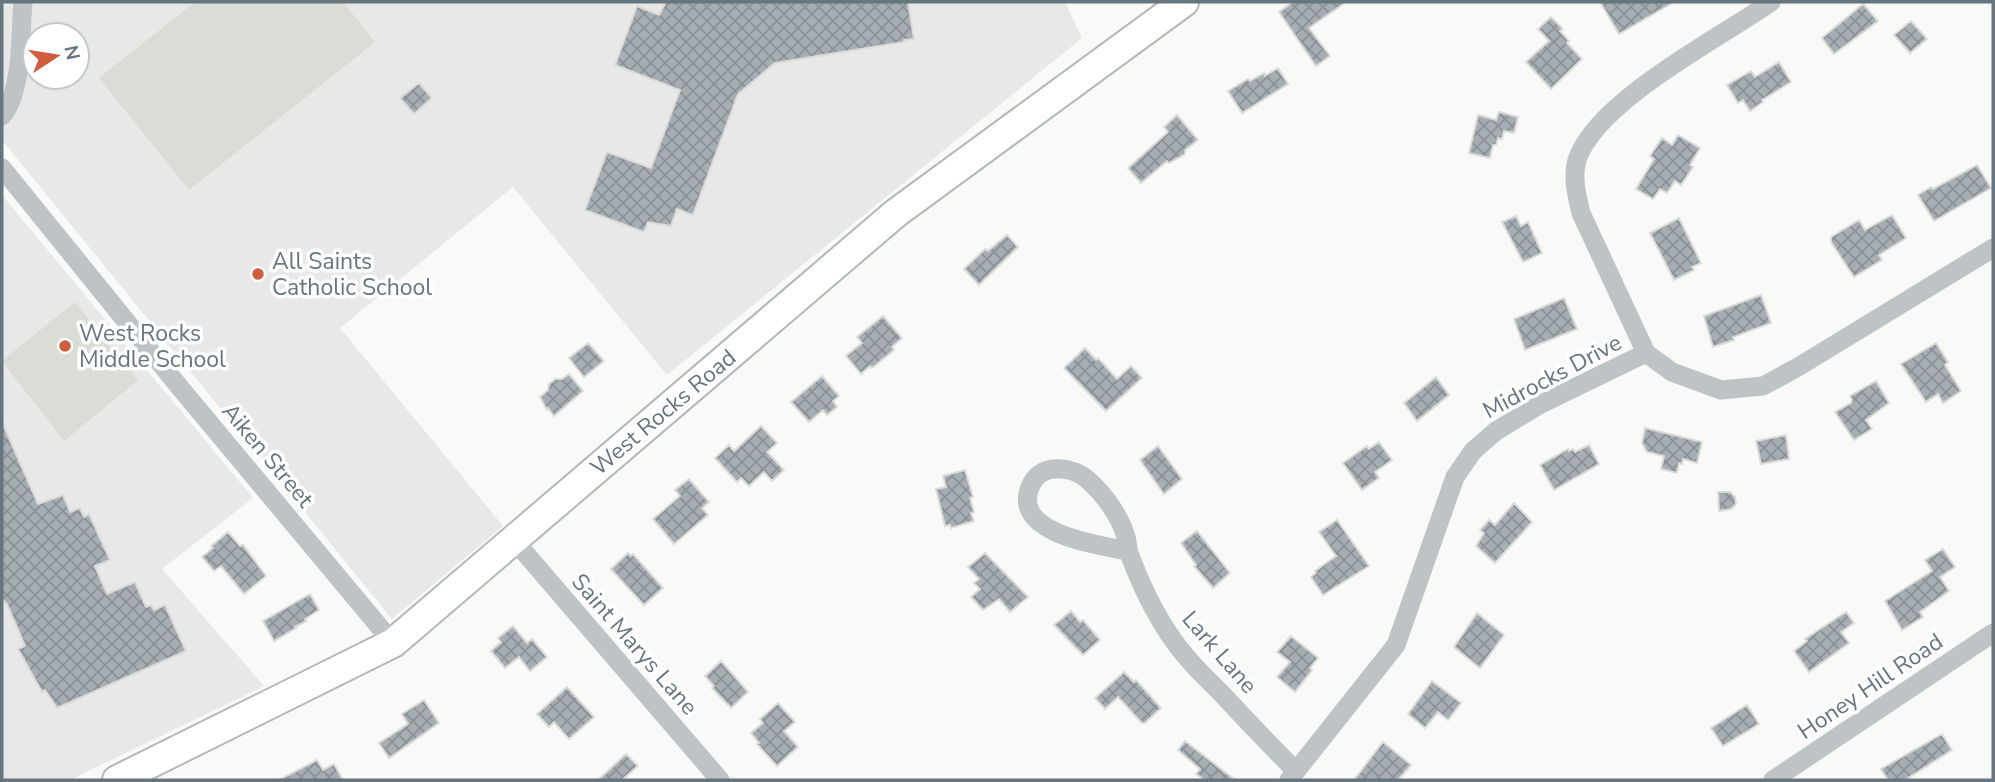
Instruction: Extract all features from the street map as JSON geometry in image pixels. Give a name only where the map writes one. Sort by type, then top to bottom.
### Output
[{"type":"main road","name":"West Rocks Road","points":[[117,780],[393,643],[896,213],[1184,2]]},
{"type":"street","points":[[2,116],[12,98],[18,69],[23,2]]},
{"type":"street","points":[[1646,353],[1581,214],[1576,192],[1577,161],[1592,132],[1640,88],[1771,2]]},
{"type":"street","name":"Aiken Street","points":[[2,168],[177,384],[393,643]]},
{"type":"street","name":"Midrocks Drive","points":[[1292,776],[1396,645],[1455,477],[1473,451],[1496,430],[1539,405],[1646,353],[1672,372],[1721,390],[1763,386],[1798,368],[1993,248]]},
{"type":"street","name":"Lark Lane","points":[[1128,551],[1052,531],[1038,522],[1031,514],[1028,503],[1033,480],[1040,473],[1063,469],[1087,478],[1099,491],[1120,521],[1128,551],[1152,605],[1168,633],[1185,656],[1292,776]]},
{"type":"street","name":"Saint Marys Lane","points":[[513,539],[720,780]]},
{"type":"street","name":"Honey Hill Road","points":[[1773,780],[1993,633]]},
{"type":"shaded area","name":"All Saints Catholic School","points":[[2,2],[1065,2],[1082,38],[667,375],[513,187],[340,328],[503,526],[392,619],[2,140]]},
{"type":"shaded area","points":[[195,2],[343,2],[375,42],[189,190],[99,78]]},
{"type":"shaded area","name":"West Rocks Middle School","points":[[2,195],[253,498],[162,569],[264,686],[70,780],[2,780]]},
{"type":"shaded area","points":[[75,302],[138,380],[64,441],[2,361]]},
{"type":"building","points":[[666,2],[908,2],[914,39],[775,63],[738,94],[693,215],[677,209],[671,226],[648,222],[644,232],[585,210],[607,152],[651,168],[680,90],[615,65],[637,6],[659,15]]},
{"type":"building","points":[[1293,2],[1346,2],[1309,28],[1330,56],[1316,66],[1279,12]]},
{"type":"building","points":[[1600,2],[1674,2],[1619,34]]},
{"type":"building","points":[[1863,4],[1878,21],[1834,54],[1822,38]]},
{"type":"building","points":[[1551,17],[1563,29],[1560,31],[1569,41],[1567,43],[1582,59],[1551,89],[1526,62],[1549,41],[1538,29]]},
{"type":"building","points":[[1911,21],[1927,39],[1910,53],[1894,35]]},
{"type":"building","points":[[1779,62],[1791,82],[1750,111],[1743,100],[1738,103],[1727,85],[1751,71],[1755,77]]},
{"type":"building","points":[[1278,68],[1288,84],[1242,113],[1228,91],[1248,79],[1250,81],[1264,73],[1265,76]]},
{"type":"building","points":[[419,83],[432,98],[414,114],[400,98]]},
{"type":"building","points":[[1499,112],[1518,117],[1514,133],[1504,131],[1502,139],[1498,138],[1496,145],[1493,145],[1490,158],[1469,153],[1478,115],[1496,120]]},
{"type":"building","points":[[1177,115],[1198,140],[1185,150],[1185,154],[1169,163],[1167,161],[1141,183],[1128,168],[1168,132],[1164,127]]},
{"type":"building","points":[[1678,135],[1700,148],[1690,165],[1693,167],[1681,185],[1675,181],[1667,193],[1660,189],[1653,199],[1636,189],[1654,159],[1650,156],[1662,138],[1672,145]]},
{"type":"building","points":[[1977,165],[1991,188],[1934,221],[1918,195]]},
{"type":"building","points":[[1892,215],[1906,238],[1879,255],[1882,260],[1854,277],[1831,242],[1831,237],[1859,220],[1865,230]]},
{"type":"building","points":[[1516,216],[1521,226],[1528,222],[1542,253],[1523,262],[1502,222]]},
{"type":"building","points":[[1679,218],[1701,263],[1692,267],[1694,270],[1674,280],[1650,233]]},
{"type":"building","points":[[1007,235],[1018,247],[979,285],[964,269],[985,249],[988,251]]},
{"type":"building","points":[[1761,295],[1771,323],[1713,347],[1704,316]]},
{"type":"building","points":[[1564,298],[1577,329],[1525,350],[1514,319]]},
{"type":"building","points":[[883,316],[902,338],[892,347],[894,350],[861,374],[846,356],[862,343],[857,337]]},
{"type":"building","points":[[588,343],[604,361],[584,377],[569,358]]},
{"type":"building","points":[[1936,343],[1948,362],[1945,365],[1961,391],[1943,403],[1938,394],[1926,402],[1901,364]]},
{"type":"building","points":[[1085,348],[1117,379],[1131,366],[1142,378],[1106,411],[1064,368]]},
{"type":"building","points":[[569,374],[583,391],[554,416],[540,397],[555,379],[562,379]]},
{"type":"building","points":[[822,376],[839,396],[833,401],[837,407],[827,415],[823,410],[809,422],[791,402]]},
{"type":"building","points":[[1436,377],[1449,395],[1417,421],[1404,403]]},
{"type":"building","points":[[1876,381],[1889,403],[1866,420],[1872,429],[1854,440],[1835,412],[1851,403],[1850,396]]},
{"type":"building","points":[[2,422],[38,504],[63,495],[70,512],[80,508],[84,517],[89,514],[110,560],[95,566],[107,594],[135,582],[146,607],[151,605],[154,610],[165,605],[186,651],[57,708],[45,690],[42,692],[18,649],[25,646],[7,604],[2,599]]},
{"type":"building","points":[[761,426],[777,443],[767,452],[784,470],[772,481],[764,472],[749,486],[741,478],[737,482],[715,458],[729,445],[734,451]]},
{"type":"building","points":[[1645,428],[1702,442],[1697,463],[1683,459],[1682,464],[1679,463],[1677,473],[1661,469],[1664,456],[1647,452],[1642,443]]},
{"type":"building","points":[[1786,435],[1789,459],[1761,464],[1756,441]]},
{"type":"building","points":[[1379,442],[1392,460],[1375,472],[1379,478],[1362,490],[1343,463],[1367,446],[1369,449]]},
{"type":"building","points":[[1589,445],[1599,464],[1554,490],[1540,465],[1568,449],[1575,452]]},
{"type":"building","points":[[1158,446],[1182,479],[1164,494],[1140,460]]},
{"type":"building","points":[[965,470],[973,497],[970,498],[974,521],[951,528],[950,525],[945,526],[936,489],[946,487],[943,476]]},
{"type":"building","points":[[689,479],[709,502],[702,508],[708,515],[674,544],[653,519],[680,496],[675,490]]},
{"type":"building","points":[[1718,492],[1730,492],[1735,497],[1736,504],[1731,509],[1719,511]]},
{"type":"building","points":[[1514,503],[1532,522],[1495,563],[1476,546],[1484,533],[1480,530],[1489,520],[1495,525]]},
{"type":"building","points":[[1337,520],[1369,566],[1323,595],[1311,577],[1336,556],[1319,532]]},
{"type":"building","points":[[1197,531],[1230,573],[1213,588],[1194,566],[1196,565],[1181,543]]},
{"type":"building","points":[[228,532],[240,546],[243,545],[266,576],[244,594],[221,566],[214,571],[202,557]]},
{"type":"building","points":[[1943,549],[1955,567],[1940,577],[1949,591],[1920,612],[1923,617],[1902,630],[1885,601],[1932,571],[1925,560]]},
{"type":"building","points":[[628,553],[631,556],[633,554],[663,588],[644,605],[611,569]]},
{"type":"building","points":[[985,553],[1028,597],[1010,612],[999,599],[983,610],[971,597],[980,589],[974,583],[979,579],[968,567]]},
{"type":"building","points":[[310,594],[319,610],[274,641],[263,621]]},
{"type":"building","points":[[1071,611],[1080,622],[1083,620],[1100,640],[1083,655],[1054,625]]},
{"type":"building","points":[[1846,612],[1854,623],[1841,632],[1849,643],[1809,672],[1794,651],[1807,641],[1805,639]]},
{"type":"building","points":[[1477,613],[1504,635],[1480,668],[1454,647]]},
{"type":"building","points":[[513,626],[527,643],[532,639],[547,657],[530,671],[519,657],[505,668],[491,651],[501,642],[498,638]]},
{"type":"building","points":[[1291,636],[1318,658],[1295,692],[1277,677],[1290,662],[1277,652]]},
{"type":"building","points":[[721,661],[748,692],[731,708],[712,688],[714,686],[705,676]]},
{"type":"building","points":[[1124,672],[1134,682],[1136,680],[1161,708],[1145,723],[1118,697],[1105,709],[1095,698]]},
{"type":"building","points":[[1432,681],[1461,703],[1448,720],[1438,712],[1425,728],[1408,714]]},
{"type":"building","points":[[567,687],[594,717],[569,739],[554,722],[549,727],[537,714]]},
{"type":"building","points":[[424,700],[439,723],[389,758],[379,743],[408,724],[402,714]]},
{"type":"building","points":[[778,703],[795,722],[784,731],[798,747],[777,766],[751,733],[763,723],[760,719]]},
{"type":"building","points":[[1747,705],[1759,724],[1723,746],[1711,728]]},
{"type":"building","points":[[1942,734],[1952,750],[1905,780],[1888,780],[1881,769]]},
{"type":"building","points":[[1185,741],[1235,780],[1205,780],[1196,774],[1200,769],[1178,750]]},
{"type":"building","points":[[1383,742],[1411,765],[1398,780],[1354,780]]},
{"type":"building","points":[[626,754],[638,766],[622,780],[598,780]]},
{"type":"building","points":[[317,760],[323,770],[334,764],[343,780],[279,780]]},
{"type":"place","name":"All Saints Catholic School","points":[[258,274]]},
{"type":"place","name":"West Rocks Middle School","points":[[65,346]]}]
